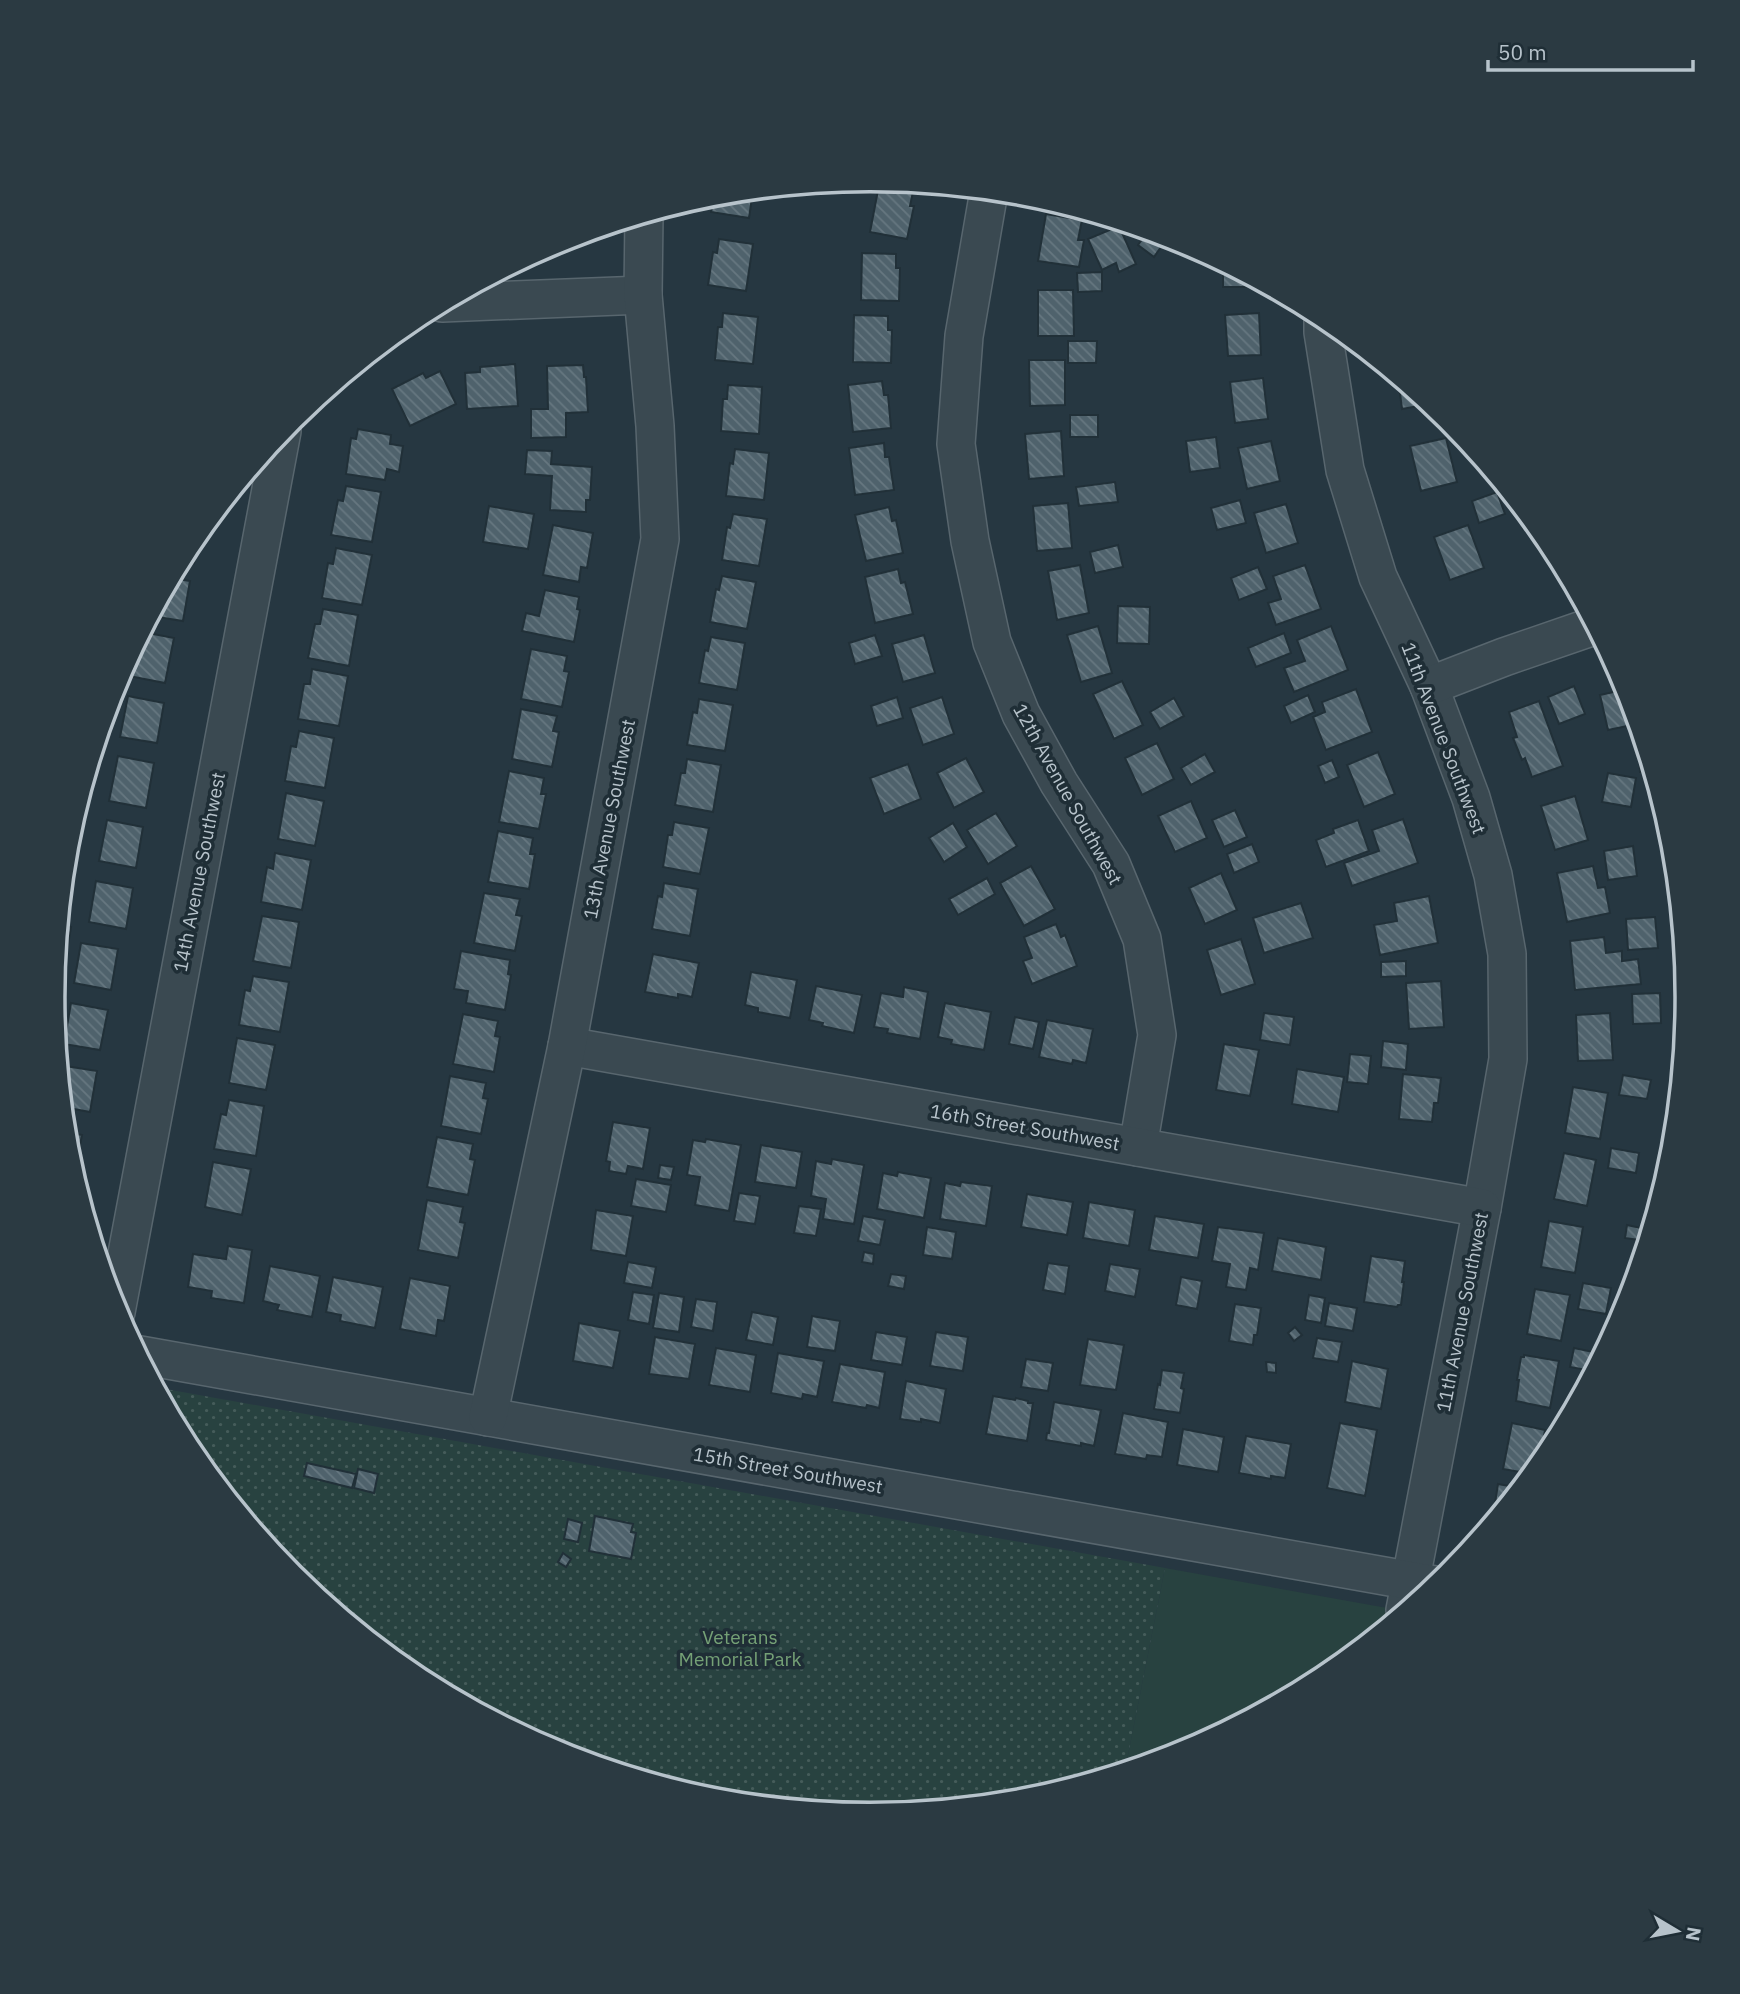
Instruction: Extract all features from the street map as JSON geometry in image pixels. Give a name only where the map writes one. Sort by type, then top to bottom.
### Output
[{"type":"street","name":"12th Avenue Southwest","points":[[987,201],[964,337],[956,444],[970,541],[992,642],[1021,714],[1059,783],[1111,864],[1142,939],[1157,1035],[1138,1147]]},
{"type":"street","name":"13th Avenue Southwest","points":[[488,1417],[566,1046],[660,539],[655,426],[643,295],[645,224]]},
{"type":"street","points":[[464,302],[643,295]]},
{"type":"street","name":"11th Avenue Southwest","points":[[1323,331],[1345,470],[1378,577],[1429,686],[1475,811],[1493,874],[1507,954],[1508,1059],[1418,1586]]},
{"type":"street","name":"14th Avenue Southwest","points":[[120,1290],[278,452]]},
{"type":"street","points":[[1429,686],[1586,629]]},
{"type":"street","name":"16th Street Southwest","points":[[566,1046],[1482,1208]]},
{"type":"street","name":"15th Street Southwest","points":[[151,1358],[488,1417],[1412,1591]]},
{"type":"green space","name":"Veterans Memorial Park","points":[[167,1389],[1165,1568],[1127,1761],[1027,1787],[923,1801],[817,1801],[713,1787],[611,1760],[562,1741],[467,1694],[380,1636],[339,1602],[265,1528],[200,1444]]},
{"type":"green space","points":[[1165,1568],[1393,1609],[1317,1667],[1273,1694],[1178,1741],[1127,1761]]},
{"type":"building","points":[[878,192],[913,193],[910,206],[914,206],[907,239],[870,232]]},
{"type":"building","points":[[752,201],[749,218],[711,212],[712,207]]},
{"type":"building","points":[[1046,214],[1082,220],[1078,240],[1084,240],[1079,267],[1038,261]]},
{"type":"building","points":[[1112,229],[1122,232],[1136,264],[1119,272],[1116,263],[1102,270],[1088,239]]},
{"type":"building","points":[[719,239],[753,244],[746,291],[708,285],[713,252],[717,253]]},
{"type":"building","points":[[1142,239],[1161,247],[1154,257],[1138,245]]},
{"type":"building","points":[[862,253],[896,254],[896,268],[900,268],[899,301],[861,300]]},
{"type":"building","points":[[1102,272],[1102,291],[1078,292],[1077,273]]},
{"type":"building","points":[[1223,274],[1249,287],[1223,287]]},
{"type":"building","points":[[1038,290],[1073,290],[1074,336],[1038,336]]},
{"type":"building","points":[[723,313],[758,317],[753,364],[715,360],[718,327],[722,327]]},
{"type":"building","points":[[1259,313],[1261,355],[1228,356],[1225,315]]},
{"type":"building","points":[[854,315],[888,316],[888,330],[892,330],[891,363],[853,362]]},
{"type":"building","points":[[1068,341],[1097,341],[1096,363],[1068,363]]},
{"type":"building","points":[[1029,360],[1065,360],[1065,405],[1030,406]]},
{"type":"building","points":[[515,364],[518,406],[467,409],[465,373],[480,372],[480,367]]},
{"type":"building","points":[[583,365],[588,412],[566,413],[566,437],[531,438],[531,409],[548,409],[547,366]]},
{"type":"building","points":[[440,371],[456,404],[410,426],[392,389],[423,373],[426,378]]},
{"type":"building","points":[[1263,378],[1268,419],[1235,423],[1230,382]]},
{"type":"building","points":[[882,381],[884,395],[888,395],[891,428],[853,432],[848,385]]},
{"type":"building","points":[[728,385],[762,387],[759,434],[721,431],[723,399],[727,399]]},
{"type":"building","points":[[1400,391],[1416,406],[1402,409]]},
{"type":"building","points":[[1070,415],[1098,415],[1098,437],[1070,437]]},
{"type":"building","points":[[358,429],[391,435],[390,444],[403,446],[399,472],[387,469],[385,480],[346,474],[351,438],[356,439]]},
{"type":"building","points":[[1061,431],[1064,476],[1029,479],[1025,434]]},
{"type":"building","points":[[1216,437],[1220,468],[1190,472],[1186,441]]},
{"type":"building","points":[[1446,438],[1457,482],[1421,491],[1410,446]]},
{"type":"building","points":[[1271,441],[1280,481],[1247,489],[1238,448]]},
{"type":"building","points":[[884,443],[894,490],[855,495],[849,448]]},
{"type":"building","points":[[735,449],[769,453],[764,500],[726,496],[730,463],[733,464]]},
{"type":"building","points":[[527,450],[552,451],[551,464],[592,467],[590,500],[586,500],[586,512],[550,510],[552,476],[525,474]]},
{"type":"building","points":[[1115,482],[1118,502],[1079,506],[1076,487]]},
{"type":"building","points":[[346,486],[381,492],[372,542],[331,535],[338,500],[343,501]]},
{"type":"building","points":[[1497,492],[1505,514],[1479,523],[1472,501]]},
{"type":"building","points":[[1240,500],[1246,523],[1217,530],[1211,508]]},
{"type":"building","points":[[1068,503],[1072,548],[1037,551],[1033,506]]},
{"type":"building","points":[[1286,504],[1298,543],[1266,553],[1254,513]]},
{"type":"building","points":[[489,506],[534,514],[528,549],[483,542]]},
{"type":"building","points":[[889,507],[892,521],[896,520],[903,553],[866,561],[855,515]]},
{"type":"building","points":[[733,514],[767,519],[759,566],[722,560],[727,527],[730,528]]},
{"type":"building","points":[[553,525],[593,533],[587,568],[581,567],[579,582],[543,575]]},
{"type":"building","points":[[1468,525],[1484,568],[1450,580],[1434,537]]},
{"type":"building","points":[[1118,545],[1123,567],[1095,573],[1090,552]]},
{"type":"building","points":[[336,548],[372,555],[362,605],[322,598],[328,563],[333,564]]},
{"type":"building","points":[[1080,565],[1089,613],[1057,620],[1048,571]]},
{"type":"building","points":[[1305,565],[1321,609],[1276,625],[1268,603],[1281,599],[1273,576]]},
{"type":"building","points":[[1258,567],[1267,589],[1239,600],[1231,578]]},
{"type":"building","points":[[898,569],[901,583],[905,582],[913,614],[875,623],[865,577]]},
{"type":"building","points":[[722,576],[756,582],[747,629],[710,622],[716,589],[719,590]]},
{"type":"building","points":[[182,580],[190,581],[183,621],[161,617]]},
{"type":"building","points":[[545,590],[579,597],[577,609],[580,610],[574,642],[522,631],[526,613],[539,616]]},
{"type":"building","points":[[1118,606],[1150,607],[1149,644],[1117,643]]},
{"type":"building","points":[[323,609],[358,615],[349,666],[308,658],[315,624],[320,624]]},
{"type":"building","points":[[1098,626],[1112,673],[1081,682],[1067,635]]},
{"type":"building","points":[[1331,626],[1348,670],[1294,692],[1284,668],[1305,661],[1297,640]]},
{"type":"building","points":[[1284,633],[1291,653],[1256,667],[1248,648]]},
{"type":"building","points":[[152,634],[174,638],[165,683],[132,677]]},
{"type":"building","points":[[875,635],[882,656],[855,664],[849,643]]},
{"type":"building","points":[[924,635],[935,673],[903,682],[892,644]]},
{"type":"building","points":[[711,637],[745,643],[737,690],[699,683],[705,650],[708,651]]},
{"type":"building","points":[[531,649],[567,656],[564,671],[569,672],[562,707],[521,699]]},
{"type":"building","points":[[312,669],[348,676],[339,726],[298,719],[304,684],[310,684]]},
{"type":"building","points":[[1122,681],[1143,725],[1114,739],[1093,694]]},
{"type":"building","points":[[1574,686],[1585,714],[1559,724],[1548,697]]},
{"type":"building","points":[[1356,689],[1372,732],[1326,750],[1313,717],[1325,712],[1322,702]]},
{"type":"building","points":[[1615,692],[1628,726],[1608,730],[1600,695]]},
{"type":"building","points":[[1308,695],[1315,712],[1291,723],[1284,706]]},
{"type":"building","points":[[128,696],[164,703],[157,743],[120,737]]},
{"type":"building","points":[[897,697],[903,718],[877,726],[871,706]]},
{"type":"building","points":[[942,697],[954,734],[923,745],[910,708]]},
{"type":"building","points":[[1174,698],[1184,716],[1160,729],[1150,712]]},
{"type":"building","points":[[699,699],[733,705],[725,751],[687,745],[693,712],[697,713]]},
{"type":"building","points":[[1539,701],[1563,766],[1532,777],[1513,738],[1517,737],[1509,712]]},
{"type":"building","points":[[521,709],[557,716],[553,731],[559,732],[552,767],[512,759]]},
{"type":"building","points":[[299,731],[334,738],[325,788],[285,781],[291,746],[296,747]]},
{"type":"building","points":[[1157,743],[1174,779],[1142,795],[1125,758]]},
{"type":"building","points":[[1378,752],[1395,794],[1364,807],[1347,765]]},
{"type":"building","points":[[1205,754],[1215,772],[1191,785],[1181,768]]},
{"type":"building","points":[[118,756],[154,763],[146,808],[109,801]]},
{"type":"building","points":[[966,758],[984,792],[954,808],[937,773]]},
{"type":"building","points":[[687,759],[721,765],[713,812],[675,805],[681,773],[685,773]]},
{"type":"building","points":[[1332,760],[1339,777],[1325,783],[1318,766]]},
{"type":"building","points":[[908,764],[921,799],[884,814],[870,778]]},
{"type":"building","points":[[509,771],[544,778],[541,794],[546,794],[539,829],[499,822]]},
{"type":"building","points":[[1608,773],[1636,778],[1631,807],[1602,802]]},
{"type":"building","points":[[286,793],[324,801],[315,846],[278,839]]},
{"type":"building","points":[[1575,796],[1588,840],[1555,850],[1541,806]]},
{"type":"building","points":[[1191,801],[1207,838],[1175,852],[1158,816]]},
{"type":"building","points":[[1235,810],[1247,837],[1224,847],[1212,820]]},
{"type":"building","points":[[996,813],[1017,846],[988,864],[967,830]]},
{"type":"building","points":[[1403,819],[1418,863],[1352,886],[1344,863],[1379,851],[1372,830]]},
{"type":"building","points":[[107,820],[143,827],[136,868],[99,861]]},
{"type":"building","points":[[1358,820],[1369,851],[1326,867],[1316,840],[1334,833],[1333,829]]},
{"type":"building","points":[[674,822],[709,828],[700,874],[663,867],[668,835],[672,835]]},
{"type":"building","points":[[953,823],[967,847],[944,862],[929,838]]},
{"type":"building","points":[[498,831],[533,838],[530,854],[535,854],[529,889],[488,882]]},
{"type":"building","points":[[1252,844],[1259,862],[1234,873],[1227,854]]},
{"type":"building","points":[[1633,846],[1637,876],[1608,880],[1604,851]]},
{"type":"building","points":[[275,853],[311,860],[302,910],[261,902],[267,867],[273,869]]},
{"type":"building","points":[[1031,866],[1055,909],[1024,926],[1000,883]]},
{"type":"building","points":[[1593,866],[1598,888],[1605,887],[1610,913],[1567,922],[1557,873]]},
{"type":"building","points":[[1221,873],[1237,910],[1205,924],[1189,888]]},
{"type":"building","points":[[987,878],[995,894],[958,915],[949,899]]},
{"type":"building","points":[[96,881],[133,888],[126,929],[89,922]]},
{"type":"building","points":[[664,883],[698,889],[690,936],[652,929],[658,896],[662,897]]},
{"type":"building","points":[[484,893],[520,899],[516,915],[522,916],[515,951],[474,943]]},
{"type":"building","points":[[1429,896],[1438,943],[1380,955],[1374,925],[1397,921],[1394,903]]},
{"type":"building","points":[[1301,903],[1313,938],[1264,953],[1253,918]]},
{"type":"building","points":[[262,916],[299,922],[291,968],[253,961]]},
{"type":"building","points":[[1655,917],[1658,948],[1628,950],[1626,919]]},
{"type":"building","points":[[1056,924],[1061,937],[1065,935],[1077,966],[1032,984],[1023,961],[1032,958],[1024,937]]},
{"type":"building","points":[[68,926],[71,927],[67,950],[66,944]]},
{"type":"building","points":[[1604,937],[1606,953],[1622,951],[1622,961],[1638,959],[1641,984],[1575,990],[1570,941]]},
{"type":"building","points":[[1241,939],[1255,984],[1221,995],[1207,950]]},
{"type":"building","points":[[81,943],[118,949],[111,990],[74,983]]},
{"type":"building","points":[[461,951],[510,960],[508,974],[511,975],[505,1010],[466,1003],[468,991],[454,989]]},
{"type":"building","points":[[653,954],[699,963],[692,997],[678,994],[678,998],[645,992]]},
{"type":"building","points":[[1406,961],[1406,976],[1381,977],[1381,962]]},
{"type":"building","points":[[751,972],[797,980],[790,1018],[758,1012],[758,1008],[745,1005]]},
{"type":"building","points":[[253,976],[289,982],[280,1032],[239,1025],[245,990],[250,991]]},
{"type":"building","points":[[1441,981],[1444,1027],[1409,1029],[1406,983]]},
{"type":"building","points":[[816,986],[862,995],[854,1033],[822,1026],[823,1023],[809,1020]]},
{"type":"building","points":[[904,987],[928,992],[920,1039],[887,1033],[888,1029],[874,1027],[881,993],[903,997]]},
{"type":"building","points":[[1660,993],[1661,1023],[1633,1024],[1632,994]]},
{"type":"building","points":[[71,1003],[108,1010],[100,1050],[66,1044]]},
{"type":"building","points":[[945,1003],[991,1012],[984,1050],[951,1044],[952,1040],[938,1037]]},
{"type":"building","points":[[1264,1013],[1294,1017],[1290,1045],[1260,1040]]},
{"type":"building","points":[[1610,1013],[1613,1060],[1578,1061],[1576,1015]]},
{"type":"building","points":[[463,1014],[498,1021],[495,1036],[500,1037],[494,1072],[453,1064]]},
{"type":"building","points":[[1015,1017],[1039,1022],[1033,1049],[1009,1044]]},
{"type":"building","points":[[1047,1020],[1093,1029],[1086,1063],[1073,1060],[1072,1064],[1039,1057]]},
{"type":"building","points":[[237,1038],[275,1045],[266,1090],[229,1083]]},
{"type":"building","points":[[1383,1041],[1408,1044],[1406,1070],[1381,1067]]},
{"type":"building","points":[[1224,1044],[1259,1050],[1250,1096],[1216,1090]]},
{"type":"building","points":[[1350,1054],[1371,1056],[1368,1084],[1347,1082]]},
{"type":"building","points":[[68,1066],[97,1071],[90,1112],[73,1109]]},
{"type":"building","points":[[1297,1069],[1344,1077],[1338,1112],[1292,1104]]},
{"type":"building","points":[[1403,1074],[1441,1078],[1432,1122],[1399,1119]]},
{"type":"building","points":[[1623,1075],[1651,1080],[1647,1099],[1619,1095]]},
{"type":"building","points":[[450,1076],[486,1083],[483,1098],[488,1099],[481,1134],[441,1126]]},
{"type":"building","points":[[1573,1087],[1608,1093],[1600,1139],[1565,1133]]},
{"type":"building","points":[[229,1100],[264,1106],[256,1156],[214,1149],[221,1114],[226,1115]]},
{"type":"building","points":[[613,1122],[650,1128],[643,1169],[628,1166],[626,1174],[609,1171],[610,1162],[606,1161]]},
{"type":"building","points":[[77,1134],[82,1135],[79,1149]]},
{"type":"building","points":[[437,1137],[473,1144],[470,1159],[475,1160],[468,1195],[427,1187]]},
{"type":"building","points":[[706,1139],[741,1145],[729,1211],[695,1205],[700,1177],[687,1175],[693,1140],[705,1142]]},
{"type":"building","points":[[761,1145],[802,1152],[796,1188],[755,1182]]},
{"type":"building","points":[[1611,1148],[1639,1153],[1636,1173],[1608,1168]]},
{"type":"building","points":[[1564,1153],[1596,1160],[1587,1206],[1554,1199]]},
{"type":"building","points":[[832,1159],[864,1165],[854,1224],[823,1219],[826,1199],[811,1196],[816,1161],[831,1164]]},
{"type":"building","points":[[213,1162],[251,1169],[242,1215],[205,1207]]},
{"type":"building","points":[[660,1165],[674,1167],[671,1180],[658,1178]]},
{"type":"building","points":[[898,1172],[931,1178],[924,1218],[877,1209],[883,1173],[897,1176]]},
{"type":"building","points":[[636,1179],[671,1185],[666,1212],[631,1206]]},
{"type":"building","points":[[961,1182],[992,1186],[986,1226],[940,1219],[945,1183],[960,1186]]},
{"type":"building","points":[[739,1193],[760,1196],[755,1224],[734,1221]]},
{"type":"building","points":[[1027,1194],[1073,1202],[1067,1235],[1021,1227]]},
{"type":"building","points":[[427,1200],[463,1207],[460,1222],[465,1223],[458,1258],[418,1250]]},
{"type":"building","points":[[1089,1202],[1135,1210],[1129,1246],[1083,1238]]},
{"type":"building","points":[[799,1206],[821,1209],[816,1236],[794,1233]]},
{"type":"building","points":[[596,1210],[633,1216],[626,1256],[591,1250]]},
{"type":"building","points":[[863,1216],[885,1220],[880,1245],[858,1241]]},
{"type":"building","points":[[1155,1216],[1204,1224],[1198,1258],[1149,1250]]},
{"type":"building","points":[[1549,1221],[1583,1227],[1575,1273],[1541,1267]]},
{"type":"building","points":[[1627,1225],[1641,1228],[1638,1240],[1625,1238]]},
{"type":"building","points":[[927,1227],[956,1232],[952,1259],[923,1255]]},
{"type":"building","points":[[1218,1227],[1264,1233],[1258,1270],[1250,1268],[1246,1290],[1226,1287],[1230,1264],[1212,1261]]},
{"type":"building","points":[[1278,1238],[1326,1247],[1321,1280],[1272,1271]]},
{"type":"building","points":[[228,1246],[252,1250],[244,1303],[211,1298],[212,1291],[188,1287],[193,1254],[226,1259]]},
{"type":"building","points":[[864,1252],[874,1254],[873,1264],[862,1262]]},
{"type":"building","points":[[1371,1256],[1405,1261],[1401,1305],[1397,1307],[1364,1302]]},
{"type":"building","points":[[628,1262],[656,1267],[652,1288],[624,1283]]},
{"type":"building","points":[[1048,1263],[1069,1266],[1065,1294],[1043,1290]]},
{"type":"building","points":[[1110,1264],[1140,1269],[1135,1297],[1105,1291]]},
{"type":"building","points":[[270,1266],[320,1276],[312,1317],[277,1310],[279,1305],[263,1301]]},
{"type":"building","points":[[891,1274],[906,1276],[904,1289],[888,1286]]},
{"type":"building","points":[[333,1277],[383,1287],[375,1328],[340,1321],[341,1315],[326,1312]]},
{"type":"building","points":[[1181,1277],[1202,1281],[1197,1309],[1176,1305]]},
{"type":"building","points":[[410,1278],[450,1286],[444,1321],[438,1320],[436,1336],[400,1329]]},
{"type":"building","points":[[1583,1283],[1611,1288],[1606,1314],[1578,1309]]},
{"type":"building","points":[[1535,1289],[1570,1295],[1561,1341],[1527,1334]]},
{"type":"building","points":[[633,1292],[654,1295],[649,1324],[628,1320]]},
{"type":"building","points":[[659,1293],[684,1297],[679,1332],[653,1328]]},
{"type":"building","points":[[1309,1295],[1325,1298],[1321,1323],[1305,1320]]},
{"type":"building","points":[[696,1299],[717,1302],[713,1331],[691,1327]]},
{"type":"building","points":[[1329,1303],[1357,1308],[1353,1331],[1325,1326]]},
{"type":"building","points":[[1235,1304],[1261,1308],[1253,1345],[1229,1341]]},
{"type":"building","points":[[752,1312],[778,1317],[773,1345],[746,1340]]},
{"type":"building","points":[[812,1316],[840,1321],[835,1351],[807,1347]]},
{"type":"building","points":[[579,1323],[620,1331],[613,1368],[573,1361]]},
{"type":"building","points":[[1295,1327],[1302,1335],[1294,1341],[1288,1333]]},
{"type":"building","points":[[876,1332],[907,1337],[902,1365],[871,1360]]},
{"type":"building","points":[[936,1332],[968,1337],[963,1371],[930,1366]]},
{"type":"building","points":[[655,1337],[695,1344],[689,1379],[649,1374]]},
{"type":"building","points":[[1317,1338],[1342,1342],[1338,1362],[1313,1358]]},
{"type":"building","points":[[1088,1339],[1124,1345],[1116,1390],[1080,1385]]},
{"type":"building","points":[[716,1348],[756,1355],[750,1392],[709,1385]]},
{"type":"building","points":[[1574,1348],[1593,1352],[1583,1369],[1570,1367]]},
{"type":"building","points":[[778,1353],[824,1361],[817,1397],[803,1394],[802,1399],[771,1393]]},
{"type":"building","points":[[1524,1355],[1559,1361],[1550,1408],[1516,1401],[1521,1357]]},
{"type":"building","points":[[1026,1359],[1053,1363],[1048,1391],[1021,1387]]},
{"type":"building","points":[[1352,1361],[1388,1369],[1381,1409],[1345,1402]]},
{"type":"building","points":[[1266,1362],[1276,1363],[1276,1373],[1267,1372]]},
{"type":"building","points":[[840,1364],[885,1372],[879,1408],[832,1402]]},
{"type":"building","points":[[1162,1370],[1184,1373],[1180,1413],[1154,1409]]},
{"type":"building","points":[[906,1381],[946,1389],[940,1423],[900,1419]]},
{"type":"building","points":[[993,1396],[1033,1403],[1027,1441],[986,1434]]},
{"type":"building","points":[[1054,1402],[1101,1410],[1094,1446],[1046,1440]]},
{"type":"building","points":[[1123,1413],[1168,1422],[1162,1457],[1147,1455],[1146,1459],[1115,1454]]},
{"type":"building","points":[[1340,1423],[1377,1430],[1365,1496],[1327,1488]]},
{"type":"building","points":[[1512,1423],[1545,1430],[1544,1438],[1520,1472],[1503,1469]]},
{"type":"building","points":[[1183,1429],[1224,1437],[1218,1472],[1177,1465]]},
{"type":"building","points":[[1246,1436],[1291,1444],[1285,1478],[1271,1476],[1271,1479],[1239,1473]]},
{"type":"building","points":[[307,1463],[356,1474],[352,1488],[304,1476]]},
{"type":"building","points":[[358,1469],[378,1474],[374,1493],[354,1488]]},
{"type":"building","points":[[1498,1484],[1510,1486],[1509,1487],[1495,1504]]},
{"type":"building","points":[[595,1516],[633,1524],[631,1532],[636,1533],[631,1559],[589,1551]]},
{"type":"building","points":[[568,1519],[582,1523],[578,1542],[564,1539]]},
{"type":"building","points":[[563,1553],[571,1559],[566,1567],[558,1562]]}]
